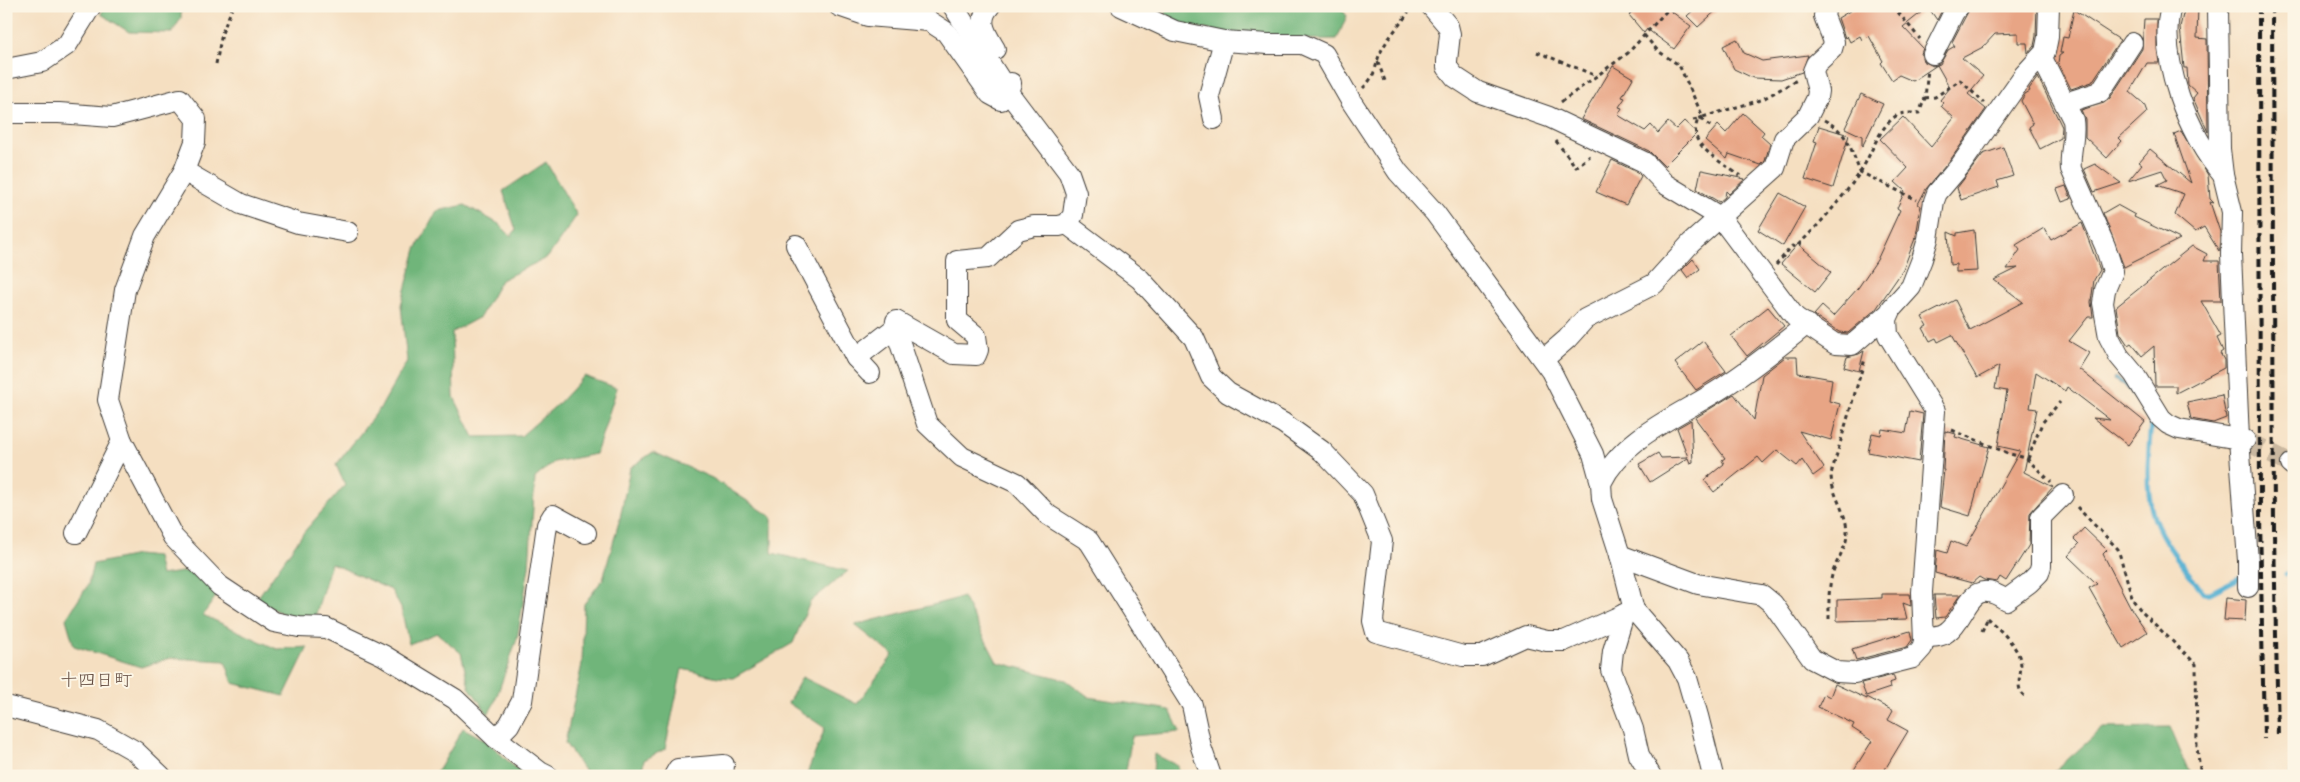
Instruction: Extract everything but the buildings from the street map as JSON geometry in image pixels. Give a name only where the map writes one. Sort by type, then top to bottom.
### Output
[{"type":"street","points":[[6,69],[42,62],[67,45],[91,6]]},
{"type":"street","points":[[839,6],[868,16],[929,21],[946,32],[990,94],[1001,100],[1008,92],[1012,78],[982,27],[984,12],[990,6]]},
{"type":"street","points":[[953,6],[1008,92],[1069,173],[1076,193],[1074,215],[1067,224],[1059,226],[1034,226],[1018,230],[988,258],[956,261],[957,320],[976,336],[978,350],[976,355],[954,354],[896,321],[894,328],[927,424],[962,457],[1017,483],[1048,515],[1089,541],[1192,704],[1201,747],[1211,776]]},
{"type":"street","points":[[1121,6],[1175,31],[1224,41],[1302,44],[1324,54],[1350,100],[1398,172],[1436,213],[1521,331],[1544,359],[1589,446],[1601,483],[1604,506],[1620,555],[1629,612],[1613,651],[1611,670],[1633,729],[1639,755],[1651,776]]},
{"type":"street","points":[[1431,6],[1448,26],[1450,34],[1447,67],[1455,77],[1478,92],[1542,115],[1644,162],[1665,184],[1720,217],[1789,310],[1834,344],[1847,346],[1859,340],[1888,314],[1912,286],[1928,238],[1932,207],[1937,193],[1960,166],[2024,75],[2042,58],[2047,46],[2049,6]]},
{"type":"street","points":[[1544,359],[1567,339],[1585,319],[1654,284],[1691,243],[1775,168],[1784,139],[1810,113],[1818,92],[1813,71],[1816,64],[1832,49],[1834,42],[1824,16],[1826,6]]},
{"type":"street","points":[[1933,54],[1954,12],[1960,6]]},
{"type":"street","points":[[2172,6],[2167,32],[2169,53],[2177,85],[2202,147],[2222,175]]},
{"type":"street","points":[[2218,6],[2220,149],[2222,175],[2232,212],[2231,254],[2242,439],[2248,587]]},
{"type":"street","points":[[1214,119],[1209,96],[1224,41]]},
{"type":"street","points":[[2065,103],[2100,92],[2132,44]]},
{"type":"street","points":[[2042,58],[2065,103],[2074,129],[2070,161],[2071,169],[2105,246],[2113,271],[2105,290],[2103,302],[2105,323],[2112,344],[2134,374],[2161,418],[2168,424],[2179,429],[2242,439]]},
{"type":"street","points":[[6,113],[59,113],[112,117],[180,99],[196,119],[195,142],[184,171],[144,236],[125,290],[108,400],[122,441],[174,537],[220,586],[274,622],[326,628],[383,655],[455,699],[496,738],[548,776]]},
{"type":"street","points":[[184,171],[241,204],[298,223],[348,232]]},
{"type":"street","points":[[1067,224],[1140,280],[1194,338],[1211,377],[1228,393],[1283,423],[1322,451],[1363,494],[1382,541],[1373,622],[1376,632],[1463,656],[1482,656],[1526,636],[1546,641],[1564,641],[1629,612]]},
{"type":"street","points":[[796,245],[856,358],[870,373]]},
{"type":"street","points":[[1620,555],[1698,584],[1762,595],[1773,604],[1812,659],[1837,672],[1854,673],[1913,658],[1922,648],[1924,637],[1922,592],[1935,411],[1888,335],[1888,314]]},
{"type":"street","points":[[1601,483],[1608,468],[1616,459],[1653,428],[1724,387],[1772,353],[1807,324]]},
{"type":"street","points":[[856,358],[894,328]]},
{"type":"street","points":[[76,533],[122,441]]},
{"type":"street","points":[[1924,637],[1938,636],[1948,632],[1969,602],[1981,592],[1991,592],[2006,600],[2035,578],[2041,566],[2041,517],[2063,495]]},
{"type":"street","points":[[496,738],[509,725],[522,701],[547,524],[553,515],[586,533]]},
{"type":"street","points":[[1629,612],[1678,661],[1686,678],[1698,716],[1714,776]]},
{"type":"street","points":[[6,706],[98,730],[136,751],[161,776]]},
{"type":"street","points":[[674,776],[678,769],[724,765],[723,776]]},
{"type":"path","points":[[216,64],[222,34],[233,6]]},
{"type":"path","points":[[1350,100],[1372,79],[1377,61],[1385,44],[1412,6]]},
{"type":"path","points":[[1542,115],[1628,54],[1672,6]]},
{"type":"path","points":[[1765,278],[1792,246],[1796,247],[1823,220],[1860,172],[1882,132],[1892,119],[1898,114],[1919,113],[1925,98],[1929,65],[1933,54],[1893,6]]},
{"type":"path","points":[[1644,36],[1658,52],[1679,65],[1701,118],[1705,123],[1714,128]]},
{"type":"path","points":[[1537,52],[1597,76]]},
{"type":"path","points":[[1377,61],[1385,80]]},
{"type":"path","points":[[1693,120],[1761,100],[1813,71]]},
{"type":"path","points":[[1925,98],[1935,97],[1960,80],[1996,114]]},
{"type":"path","points":[[1810,113],[1840,129],[1860,172],[1932,207]]},
{"type":"path","points":[[1701,118],[1696,134],[1700,143],[1754,187]]},
{"type":"path","points":[[1829,619],[1832,574],[1844,549],[1847,534],[1844,515],[1833,492],[1831,474],[1868,351]]},
{"type":"path","points":[[2028,459],[2042,423],[2060,402]]},
{"type":"path","points":[[1948,426],[1956,432],[2028,459],[2063,495],[2097,525],[2118,549],[2123,561],[2129,590],[2142,612],[2196,664],[2197,748],[2201,776]]},
{"type":"path","points":[[1987,618],[2007,638],[2020,660],[2020,688],[2022,694],[2026,697]]},
{"type":"green space","points":[[105,6],[181,6],[181,18],[172,33],[129,32],[101,14]]},
{"type":"green space","points":[[1164,6],[1339,6],[1347,16],[1337,39],[1261,40],[1168,22]]},
{"type":"green space","points":[[546,162],[577,215],[548,257],[501,280],[480,317],[452,332],[454,397],[474,437],[521,436],[559,403],[584,376],[617,388],[596,454],[554,462],[535,478],[529,567],[517,639],[494,704],[488,714],[469,687],[461,653],[437,633],[409,644],[401,608],[391,590],[331,563],[315,617],[297,621],[256,600],[304,532],[345,485],[336,465],[381,407],[407,361],[401,305],[416,249],[437,211],[465,205],[499,224],[511,236],[516,230],[503,191]]},
{"type":"green space","points":[[653,452],[712,478],[772,517],[772,553],[848,571],[810,602],[793,643],[733,678],[718,677],[682,669],[665,749],[644,760],[641,776],[588,776],[565,743],[582,664],[584,604],[603,579],[620,518],[630,468]]},
{"type":"green space","points":[[137,555],[157,557],[161,575],[188,571],[219,592],[203,615],[277,649],[308,647],[284,696],[233,683],[225,661],[170,658],[141,667],[74,646],[66,619],[88,585],[93,564]]},
{"type":"green space","points":[[963,597],[997,662],[1066,680],[1089,697],[1170,710],[1180,732],[1132,736],[1125,776],[806,776],[825,728],[788,703],[802,677],[857,704],[893,655],[855,625]]},
{"type":"green space","points":[[2170,727],[2188,770],[2200,776],[2049,776],[2103,728]]},
{"type":"green space","points":[[463,728],[487,741],[515,768],[527,769],[536,776],[430,776],[440,768]]},
{"type":"green space","points":[[1154,754],[1178,766],[1179,776],[1153,776]]},
{"type":"water","points":[[2114,377],[2137,389],[2153,416],[2151,421],[2124,385],[2113,380]]},
{"type":"waterway","points":[[2056,63],[2057,37]]},
{"type":"waterway","points":[[2149,417],[2151,421],[2148,466],[2150,500],[2156,522],[2167,544],[2203,593],[2210,593],[2243,576]]},
{"type":"waterway","points":[[2286,574],[2289,573],[2293,579],[2294,600]]},
{"type":"waterway","points":[[2293,776],[2294,767]]},
{"type":"tunnel","points":[[2245,440],[2291,464]]},
{"type":"railway","points":[[2259,6],[2260,516],[2264,739]]},
{"type":"railway","points":[[2272,6],[2274,533],[2278,738]]},
{"type":"district","name":"十四日町","points":[[96,679]]}]
